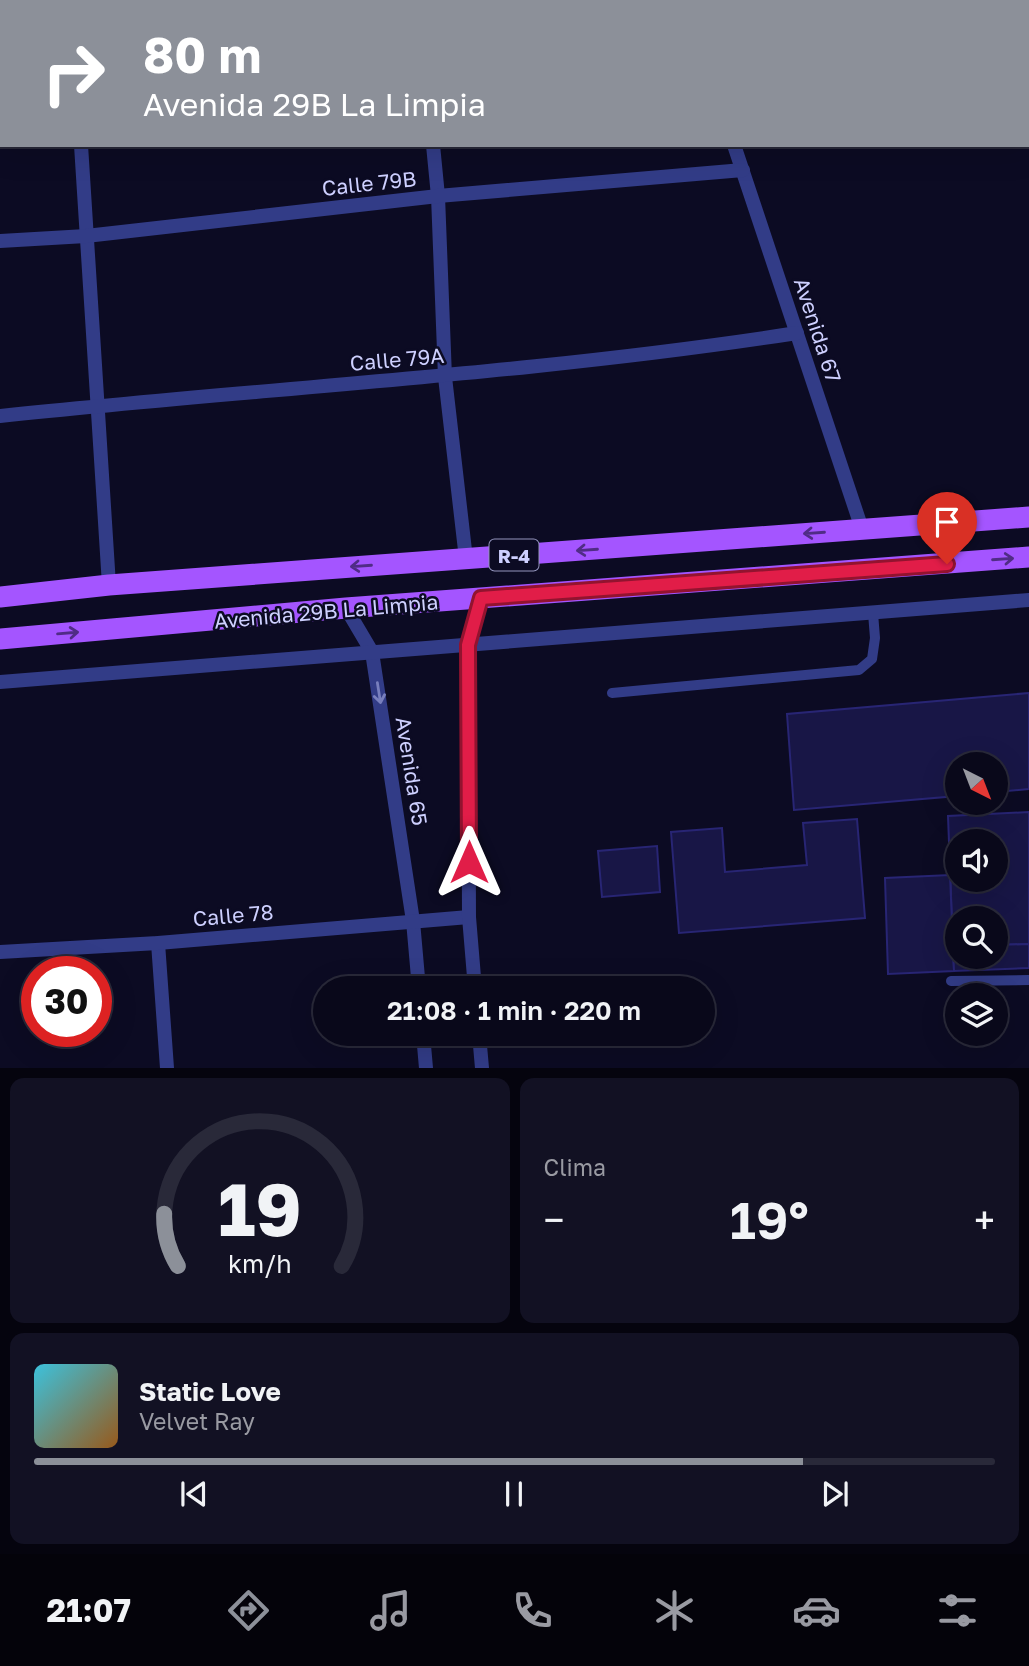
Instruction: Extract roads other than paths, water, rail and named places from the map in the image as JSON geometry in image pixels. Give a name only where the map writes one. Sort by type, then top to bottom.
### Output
[{"type":"main road","name":"Avenida 29B La Limpia","points":[[0,597],[109,585],[1029,517]]},
{"type":"main road","name":"Avenida 29B La Limpia","points":[[0,639],[346,608],[1029,557]]},
{"type":"street","points":[[81,147],[109,585]]},
{"type":"street","points":[[433,147],[438,197],[445,377],[466,559]]},
{"type":"street","name":"Avenida 67","points":[[735,147],[862,529]]},
{"type":"street","name":"Calle 79B","points":[[0,241],[86,236],[438,197],[743,170]]},
{"type":"street","name":"Calle 79A","points":[[0,416],[445,377],[708,347],[797,334]]},
{"type":"street","points":[[474,976],[469,917],[468,645],[481,598]]},
{"type":"street","points":[[0,682],[1029,600]]},
{"type":"street","name":"Avenida 65","points":[[346,608],[372,652],[413,921],[418,976]]},
{"type":"street","name":"Calle 78","points":[[0,952],[158,943],[469,917]]},
{"type":"street","points":[[158,943],[167,1068]]},
{"type":"street","points":[[424,1046],[426,1068]]},
{"type":"street","points":[[480,1046],[482,1068]]},
{"type":"lane","points":[[612,693],[859,670],[872,659],[875,638],[873,612]]},
{"type":"lane","points":[[951,981],[1029,980]]}]
